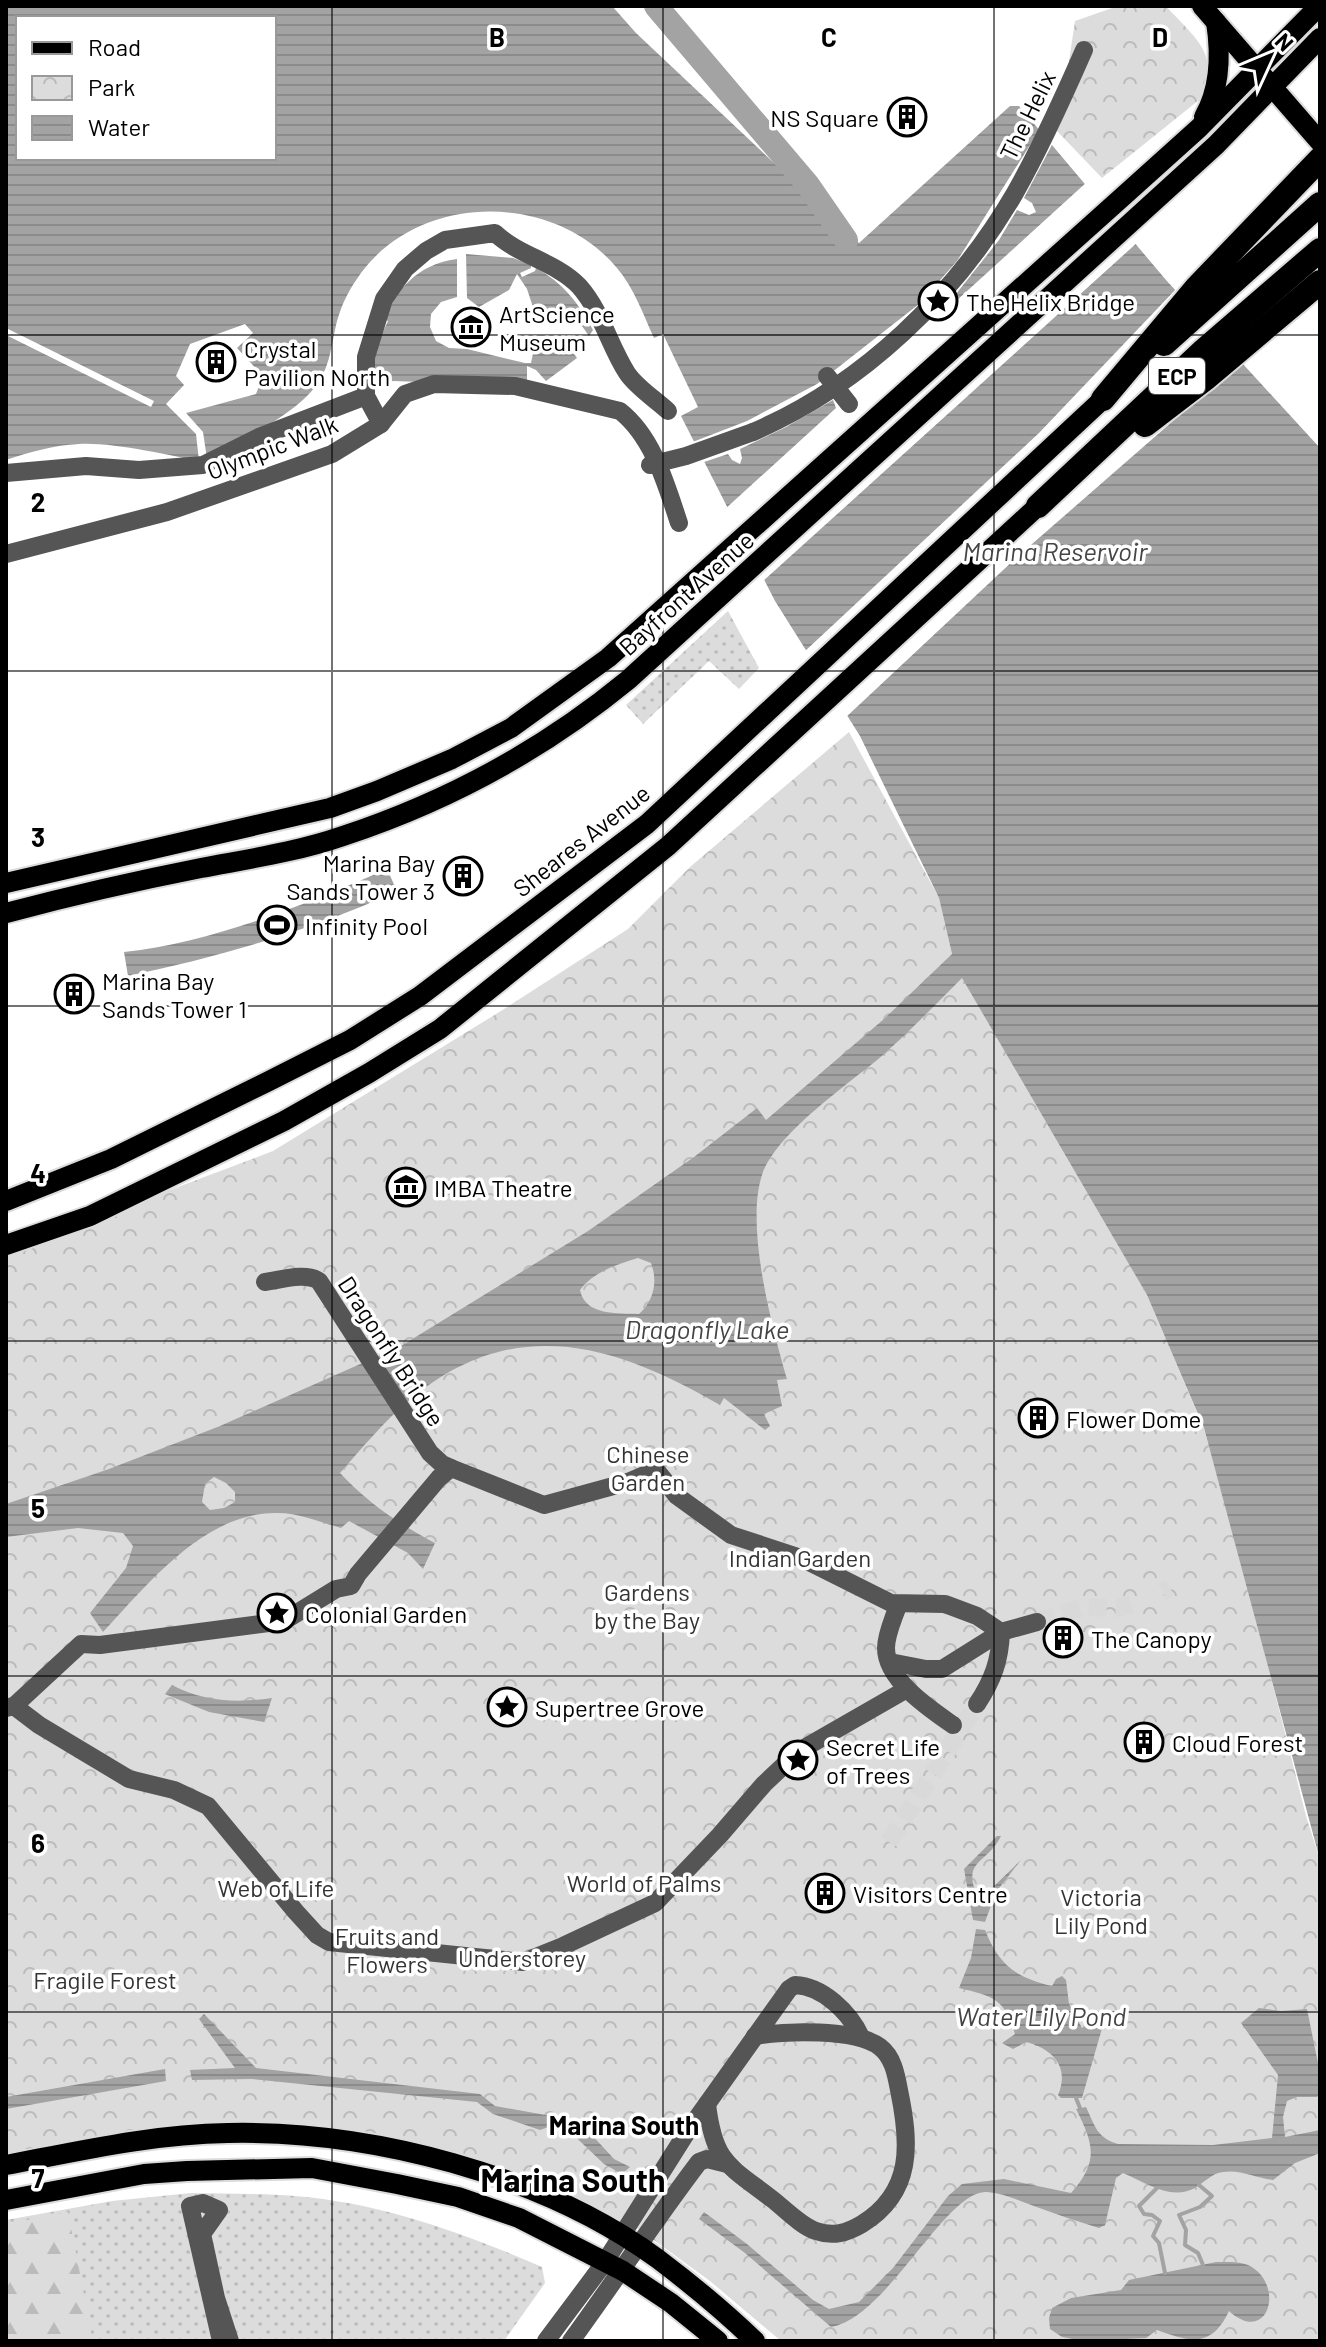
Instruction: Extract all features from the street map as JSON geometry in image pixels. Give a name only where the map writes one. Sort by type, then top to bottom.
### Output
[{"type":"highway","points":[[1103,399],[1197,287],[1320,159]]},
{"type":"highway","name":"ECP","points":[[1103,399],[1320,204]]},
{"type":"highway","name":"ECP","points":[[1038,506],[1204,350],[1320,250]]},
{"type":"highway","points":[[1038,506],[1205,379],[1320,282]]},
{"type":"main road","points":[[1202,6],[1320,142]]},
{"type":"main road","name":"Bayfront Avenue","points":[[6,883],[330,808],[418,774],[511,728],[608,658],[1199,128],[1319,6]]},
{"type":"main road","points":[[1199,128],[1214,94],[1218,74],[1216,22]]},
{"type":"main road","name":"Bayfront Avenue","points":[[6,913],[63,898],[302,848],[426,804],[540,745],[628,680],[1216,145],[1320,38]]},
{"type":"main road","name":"Sheares Avenue","points":[[6,1201],[111,1159],[350,1040],[420,996],[647,824],[1103,399]]},
{"type":"main road","points":[[11,1241],[90,1216],[131,1197],[284,1121],[440,1029],[668,846],[1038,506]]},
{"type":"main road","points":[[6,2165],[140,2139],[228,2133],[316,2136],[407,2151],[457,2164],[552,2198],[630,2242],[680,2277],[755,2341]]},
{"type":"main road","points":[[6,2200],[144,2174],[312,2168],[413,2187],[477,2203],[519,2218],[614,2266],[671,2303],[718,2341]]},
{"type":"street","name":"The Helix","points":[[650,465],[719,438],[756,431],[831,381],[860,371],[926,299],[953,281],[1072,77],[1084,50]]},
{"type":"street","points":[[381,424],[366,396],[366,357],[384,299],[405,269],[426,251],[445,240],[495,233],[506,243],[549,265],[577,284],[594,306],[628,375],[668,411]]},
{"type":"street","points":[[831,381],[849,404]]},
{"type":"street","name":"Olympic Walk","points":[[6,554],[167,512],[332,454],[381,424],[405,394],[434,384],[515,386],[620,411],[634,422],[664,478],[679,523]]},
{"type":"street","name":"Olympic Walk","points":[[6,473],[86,466],[139,470],[203,465],[259,437],[366,396]]},
{"type":"street","name":"Dragonfly Bridge","points":[[265,1282],[312,1277],[319,1281],[430,1453],[451,1468]]},
{"type":"street","points":[[907,1689],[799,1751],[764,1784],[655,1903],[643,1911],[523,1962],[329,1942],[317,1935],[296,1912],[208,1806],[174,1790],[129,1779],[10,1707],[81,1644],[100,1645],[284,1621],[336,1589],[351,1586],[419,1501],[451,1468],[544,1505],[628,1482],[656,1470],[677,1496],[731,1535],[801,1558],[898,1605],[927,1602],[961,1608],[1001,1632]]},
{"type":"street","points":[[898,1605],[886,1649],[890,1662],[907,1689],[953,1725]]},
{"type":"street","points":[[890,1662],[942,1669],[1001,1632],[1037,1622]]},
{"type":"street","points":[[977,1704],[994,1676],[1001,1653],[1001,1632]]},
{"type":"street","points":[[571,2341],[707,2104],[789,1989],[800,1985],[809,1987],[840,2007],[854,2020],[861,2037]]},
{"type":"street","points":[[707,2104],[711,2136],[727,2164],[814,2231],[848,2233],[878,2214],[903,2177],[906,2127],[894,2067],[883,2049],[861,2037],[775,2033],[755,2036]]},
{"type":"street","points":[[630,2242],[660,2214],[699,2162],[707,2159],[727,2164]]},
{"type":"street","points":[[221,2341],[190,2206],[203,2203],[219,2210],[202,2234],[216,2298],[230,2341]]},
{"type":"street","points":[[546,2341],[614,2266]]},
{"type":"green space","points":[[1118,6],[1166,6],[1196,38],[1207,59],[1208,70],[1199,100],[1102,178],[1055,129],[1064,95],[1075,21]]},
{"type":"green space","points":[[728,611],[759,668],[739,689],[709,661],[643,724],[626,705]]},
{"type":"green space","name":"Gardens by the Bay","points":[[849,732],[939,898],[952,954],[1147,1295],[1204,1429],[1320,1860],[1320,2341],[781,2341],[710,2281],[640,2230],[544,2186],[432,2147],[317,2128],[196,2126],[62,2144],[6,2155],[6,1252],[273,1151],[501,1011],[628,929],[690,867]]},
{"type":"green space","points":[[191,2193],[295,2196],[391,2213],[452,2231],[542,2267],[545,2283],[504,2341],[6,2341],[6,2220],[112,2201]]},
{"type":"green space","points":[[68,2212],[93,2341],[6,2341],[6,2224]]},
{"type":"water","name":"Marina Reservoir","points":[[6,6],[612,6],[636,33],[859,243],[1010,106],[1019,106],[1166,280],[1320,448],[1320,1860],[1204,1428],[1147,1295],[962,978],[883,1055],[797,1126],[770,1159],[762,1175],[758,1197],[758,1249],[774,1332],[787,1379],[777,1380],[782,1406],[764,1414],[770,1426],[765,1430],[724,1398],[720,1405],[640,1365],[601,1353],[562,1346],[523,1347],[485,1356],[446,1374],[398,1410],[340,1473],[384,1512],[435,1543],[423,1569],[408,1553],[349,1521],[341,1528],[292,1514],[249,1516],[224,1525],[179,1555],[103,1632],[90,1613],[126,1568],[133,1546],[123,1533],[78,1528],[6,1537],[6,1504],[220,1426],[401,1346],[588,1231],[694,1157],[757,1108],[766,1120],[884,1019],[952,954],[939,898],[860,736],[775,601],[681,416],[698,407],[663,334],[654,338],[633,293],[617,268],[590,243],[559,225],[524,215],[488,212],[452,216],[417,227],[387,246],[361,273],[347,296],[337,321],[326,368],[309,394],[273,422],[202,462],[93,444],[51,447],[6,460]],"holes":[[[638,1258],[651,1263],[654,1277],[648,1303],[639,1314],[612,1313],[588,1305],[580,1290],[585,1284],[606,1270]],[[214,1477],[235,1492],[235,1502],[210,1510],[202,1502],[205,1484]]]},
{"type":"water","points":[[466,254],[513,258],[531,265],[531,268],[520,273],[522,277],[536,268],[554,280],[575,302],[593,330],[589,336],[577,319],[567,312],[565,317],[534,310],[527,289],[517,274],[509,290],[479,307],[467,298]]},
{"type":"water","points":[[457,259],[457,297],[441,302],[431,314],[430,327],[436,341],[449,348],[467,349],[525,363],[531,363],[535,344],[554,343],[569,348],[577,358],[546,381],[536,370],[527,366],[527,386],[393,381],[370,391],[368,364],[388,321],[384,319],[376,323],[401,290],[419,273]]},
{"type":"water","name":"Infinity Pool","points":[[387,869],[397,891],[364,905],[265,941],[128,976],[124,952],[225,931],[324,896]]},
{"type":"water","points":[[172,1685],[196,1695],[221,1700],[272,1698],[264,1722],[209,1712],[165,1694]]},
{"type":"water","points":[[997,1836],[1001,1836],[995,1846],[973,1870],[974,1888],[980,1902],[984,1903],[993,1887],[1021,1860],[996,1892],[985,1922],[973,1920],[964,1869]]},
{"type":"water","name":"Water Lily Pond","points":[[976,1929],[985,1930],[996,1952],[1018,1974],[1052,1986],[1062,1976],[1066,1980],[1069,2004],[1082,2028],[1101,2016],[1105,2018],[1082,2098],[1061,2098],[1058,2095],[1062,2076],[1060,2068],[1044,2049],[1026,2042],[1013,2049],[1002,2043],[1015,2034],[1007,2013],[996,2000],[959,1988],[971,1958]]},
{"type":"water","points":[[1259,2008],[1281,2011],[1307,2009],[1320,2073],[1320,2094],[1287,2101],[1283,2117],[1285,2137],[1320,2130],[1320,2153],[1295,2163],[1273,2180],[1229,2171],[1212,2176],[1195,2188],[1177,2193],[1159,2189],[1123,2173],[1116,2178],[1105,2225],[1099,2228],[999,2194],[987,2192],[971,2197],[934,2231],[873,2302],[852,2318],[831,2327],[745,2253],[699,2219],[704,2212],[813,2300],[829,2309],[859,2302],[893,2268],[948,2196],[962,2184],[1004,2179],[1071,2193],[1086,2171],[1091,2152],[1076,2109],[1086,2107],[1101,2135],[1118,2144],[1213,2145],[1272,2138],[1278,2075],[1241,2023]]},
{"type":"water","points":[[204,2014],[256,2068],[480,2094],[495,2106],[579,2121],[614,2159],[630,2167],[622,2174],[604,2164],[565,2127],[554,2125],[540,2130],[493,2114],[477,2102],[252,2079],[192,2080],[190,2070],[235,2068],[199,2019]]},
{"type":"water","points":[[165,2069],[166,2081],[6,2109],[6,2097]]},
{"type":"water","points":[[1216,2262],[1248,2265],[1260,2274],[1267,2285],[1269,2297],[1263,2317],[1254,2322],[1243,2320],[1229,2311],[1216,2331],[1200,2339],[1181,2338],[1157,2330],[1146,2338],[1083,2341],[1062,2337],[1050,2329],[1052,2308],[1071,2298],[1121,2290],[1129,2280]]},
{"type":"pier","points":[[1042,126],[1054,141],[1024,198],[1032,203],[1036,212],[1029,215],[1017,210],[999,240],[952,299],[955,302],[1088,181],[1139,241],[761,583],[724,510],[836,408],[833,400],[740,449],[740,464],[728,454],[701,463],[690,443],[747,421],[817,384],[919,304],[957,261]]},
{"type":"pier","points":[[1178,287],[1244,359],[1016,558],[844,719],[803,653],[1039,433]]},
{"type":"pier","name":"Crystal Pavilion North","points":[[245,324],[253,333],[237,348],[263,376],[256,394],[186,413],[203,432],[207,459],[199,461],[196,434],[166,404],[184,385],[176,376],[190,344]]},
{"type":"pier","points":[[6,328],[154,401],[151,407],[6,335]]},
{"type":"waterway","name":"Marina Reservoir","points":[[656,6],[808,185],[846,240]]},
{"type":"waterway","points":[[1076,2098],[1080,2108]]},
{"type":"waterway","points":[[1199,2185],[1212,2196],[1200,2207],[1179,2215],[1186,2230],[1185,2245],[1198,2253],[1203,2265]]},
{"type":"waterway","points":[[1157,2188],[1139,2206],[1144,2214],[1160,2221],[1153,2236],[1159,2243],[1165,2273]]},
{"type":"tunnel","points":[[1162,1592],[1170,1588]]},
{"type":"tunnel","points":[[1037,1622],[1084,1607],[1118,1608],[1131,1604]]},
{"type":"tunnel","points":[[889,1842],[977,1704]]},
{"type":"place","name":"NS Square","points":[[907,117]]},
{"type":"place","name":"The Helix Bridge","points":[[938,301]]},
{"type":"place","name":"ArtScience Museum","points":[[471,327]]},
{"type":"place","name":"Crystal Pavilion North","points":[[216,362]]},
{"type":"place","name":"Marina Bay Sands Tower 3","points":[[463,876]]},
{"type":"place","name":"Infinity Pool","points":[[277,925]]},
{"type":"place","name":"Marina Bay Sands Tower 1","points":[[74,994]]},
{"type":"place","name":"IMBA Theatre","points":[[406,1187]]},
{"type":"place","name":"Flower Dome","points":[[1038,1418]]},
{"type":"place","name":"Colonial Garden","points":[[277,1613]]},
{"type":"place","name":"The Canopy","points":[[1063,1638]]},
{"type":"place","name":"Supertree Grove","points":[[507,1707]]},
{"type":"place","name":"Cloud Forest","points":[[1144,1742]]},
{"type":"place","name":"Secret Life of Trees","points":[[798,1760]]},
{"type":"place","name":"Visitors Centre","points":[[825,1893]]},
{"type":"district","name":"Marina South","points":[[624,2124]]},
{"type":"district","name":"Marina South","points":[[573,2179]]},
{"type":"water label","name":"Dragonfly Lake","points":[[707,1328]]},
{"type":"park label","name":"Chinese Garden","points":[[648,1467]]},
{"type":"park label","name":"Indian Garden","points":[[800,1557]]},
{"type":"park label","name":"World of Palms","points":[[644,1882]]},
{"type":"park label","name":"Web of Life","points":[[276,1887]]},
{"type":"park label","name":"Victoria Lily Pond","points":[[1101,1910]]},
{"type":"park label","name":"Fruits and Flowers","points":[[387,1949]]},
{"type":"park label","name":"Understorey","points":[[522,1957]]},
{"type":"park label","name":"Fragile Forest","points":[[105,1979]]}]
